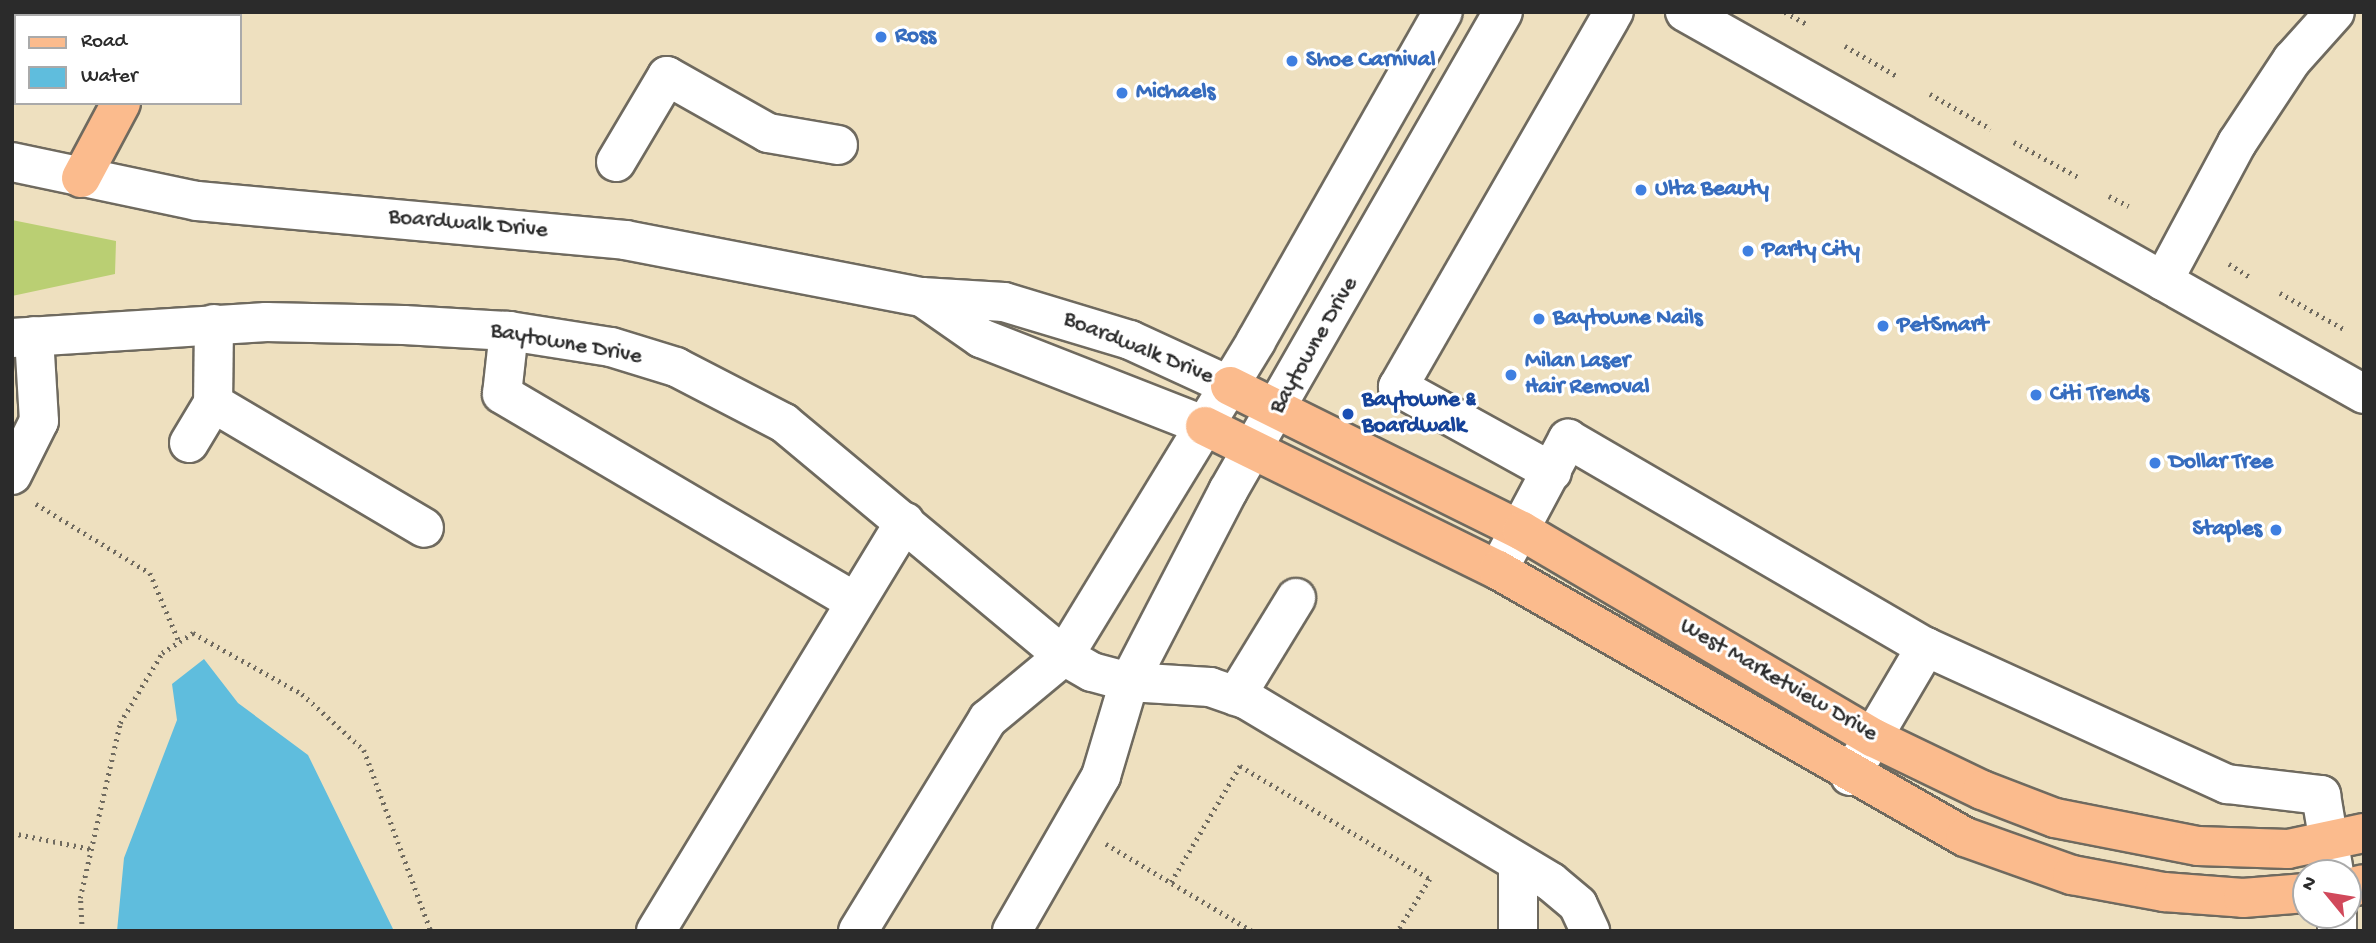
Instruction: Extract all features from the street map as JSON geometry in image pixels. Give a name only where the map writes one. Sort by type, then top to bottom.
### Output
[{"type":"main road","points":[[81,178],[120,105]]},
{"type":"main road","name":"West Marketview Drive","points":[[1230,386],[1280,408],[1522,531],[1874,738],[1983,790],[2121,834],[2243,849],[2343,850]]},
{"type":"main road","name":"West Marketview Drive","points":[[1205,426],[1257,449],[1498,570],[1850,776],[1965,837],[2072,875],[2164,892],[2243,898],[2292,894]]},
{"type":"street","points":[[858,931],[988,719],[1064,656],[1230,386],[1443,12]]},
{"type":"street","name":"Baytowne Drive","points":[[1129,682],[1503,12]]},
{"type":"street","points":[[1552,472],[1398,387],[1614,12]]},
{"type":"street","points":[[1685,12],[2364,394]]},
{"type":"street","points":[[2163,281],[2237,143],[2292,60],[2335,12]]},
{"type":"street","points":[[616,162],[667,76],[768,133],[838,145]]},
{"type":"street","points":[[1392,102],[1438,128]]},
{"type":"street","name":"Boardwalk Drive","points":[[12,162],[81,178],[228,205],[625,240],[922,297],[1004,302],[1068,319],[1230,386]]},
{"type":"street","name":"Boardwalk Drive","points":[[922,297],[981,338],[1205,426]]},
{"type":"street","points":[[189,443],[213,403],[214,324]]},
{"type":"street","name":"Baytowne Drive","points":[[23,337],[214,324],[509,331],[611,347],[733,392],[784,423],[1064,656],[1092,672],[1129,682],[1210,687],[1236,696],[1518,863],[1578,905],[1590,931]]},
{"type":"street","points":[[509,331],[502,394],[855,602]]},
{"type":"street","points":[[18,486],[39,421],[23,337]]},
{"type":"street","points":[[213,403],[424,528]]},
{"type":"street","points":[[1498,570],[1522,531],[1568,439],[1926,647],[2227,784],[2322,795],[2343,850]]},
{"type":"street","points":[[656,931],[905,522]]},
{"type":"street","points":[[1236,696],[1296,598]]},
{"type":"street","points":[[1850,776],[1926,647]]},
{"type":"street","points":[[1012,931],[1101,776],[1129,682]]},
{"type":"street","points":[[1518,863],[1518,931]]},
{"type":"path","points":[[1785,12],[1808,26]]},
{"type":"path","points":[[1845,46],[1897,76]]},
{"type":"path","points":[[1930,94],[1991,129]]},
{"type":"path","points":[[2014,142],[2080,178]]},
{"type":"path","points":[[2109,195],[2129,206]]},
{"type":"path","points":[[2229,264],[2250,276]]},
{"type":"path","points":[[2280,293],[2344,329]]},
{"type":"path","points":[[18,486],[150,573],[178,639]]},
{"type":"path","points":[[82,931],[80,898],[120,723],[162,653],[178,639],[193,633],[236,652],[339,721],[364,750],[431,931]]},
{"type":"path","points":[[1171,883],[1240,766],[1430,879],[1398,931]]},
{"type":"path","points":[[1073,824],[1252,931]]},
{"type":"path","points":[[12,833],[91,849]]},
{"type":"green space","points":[[12,220],[116,241],[115,274],[12,296]]},
{"type":"water","points":[[204,659],[238,703],[308,755],[394,931],[117,931],[124,858],[177,720],[172,684]]},
{"type":"place","name":"Ross","points":[[881,37]]},
{"type":"place","name":"Shoe Carnival","points":[[1292,61]]},
{"type":"place","name":"Michaels","points":[[1122,93]]},
{"type":"place","name":"Ulta Beauty","points":[[1641,190]]},
{"type":"place","name":"Party City","points":[[1748,251]]},
{"type":"place","name":"Baytowne Nails","points":[[1539,319]]},
{"type":"place","name":"PetSmart","points":[[1883,326]]},
{"type":"place","name":"Milan Laser Hair Removal","points":[[1511,375]]},
{"type":"place","name":"Citi Trends","points":[[2036,395]]},
{"type":"place","name":"Baytowne & Boardwalk","points":[[1348,414]]},
{"type":"place","name":"Dollar Tree","points":[[2155,463]]},
{"type":"place","name":"Staples","points":[[2276,530]]}]
